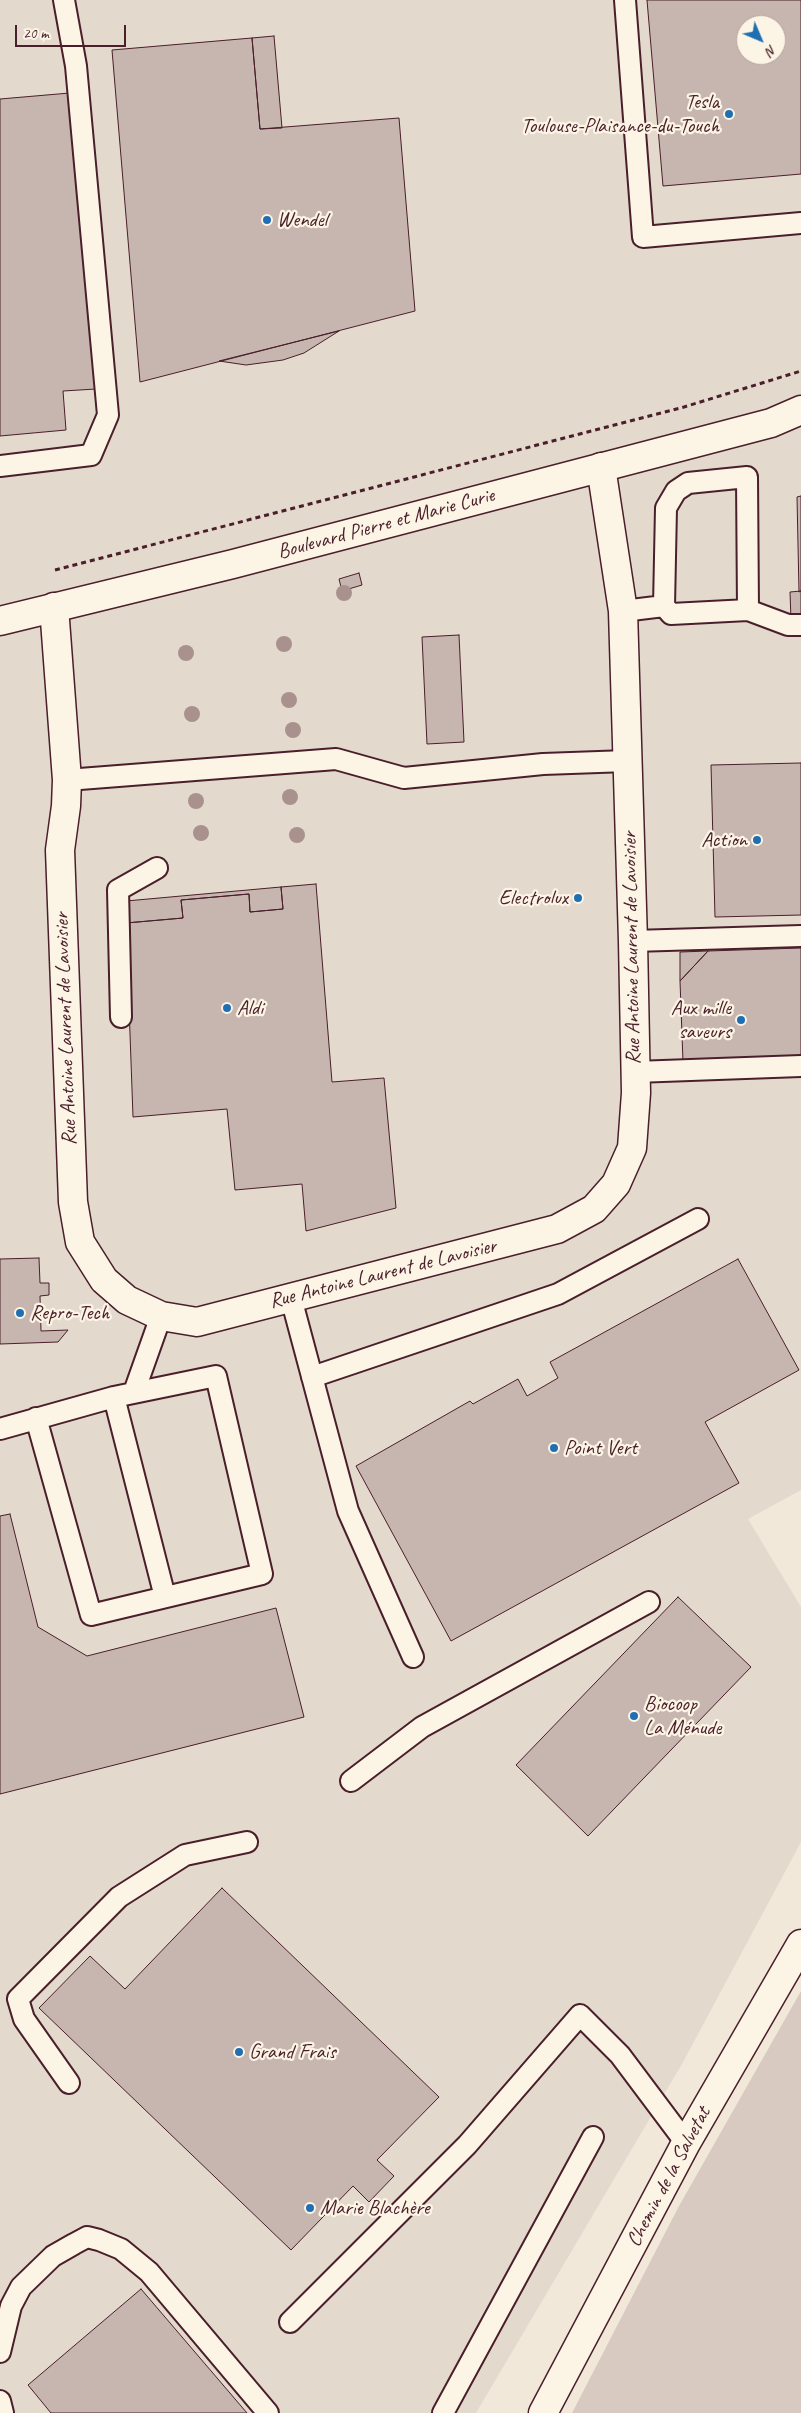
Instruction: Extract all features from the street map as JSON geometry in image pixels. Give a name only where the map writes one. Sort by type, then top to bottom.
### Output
[{"type":"street","name":"Boulevard Pierre et Marie Curie","points":[[0,621],[242,562],[771,423],[801,410]]},
{"type":"street","name":"Boulevard Pierre et Marie Curie","points":[[771,423],[801,421]]},
{"type":"street","name":"Rue Antoine Laurent de Lavoisier","points":[[54,607],[67,780],[66,806],[60,850],[73,1202],[78,1234],[80,1242],[104,1280],[127,1300],[161,1316],[198,1322],[557,1229],[594,1210],[616,1184],[632,1148],[635,1072],[633,941],[623,611],[601,467]]},
{"type":"street","name":"Chemin de la Salvetat","points":[[543,2413],[686,2143],[801,1944]]},
{"type":"lane","points":[[0,466],[91,456],[108,415],[76,66],[64,0]]},
{"type":"lane","points":[[626,0],[643,237],[801,223]]},
{"type":"lane","points":[[748,610],[747,477],[688,483],[676,491],[666,508],[664,606],[671,614],[748,610],[788,625],[801,625]]},
{"type":"lane","points":[[623,611],[664,606]]},
{"type":"lane","points":[[67,780],[336,759],[404,778],[543,764],[628,761]]},
{"type":"lane","points":[[121,1018],[118,890],[158,868]]},
{"type":"lane","points":[[633,941],[801,936]]},
{"type":"lane","points":[[635,1072],[801,1066]]},
{"type":"lane","points":[[312,1377],[558,1294],[698,1219]]},
{"type":"lane","points":[[291,1298],[348,1511],[412,1657]]},
{"type":"lane","points":[[161,1316],[124,1395],[165,1597]]},
{"type":"lane","points":[[0,1428],[36,1418],[124,1395],[216,1376],[262,1574],[91,1615],[36,1418]]},
{"type":"lane","points":[[352,1781],[422,1727],[649,1602]]},
{"type":"lane","points":[[70,2083],[24,2019],[18,1999],[119,1897],[185,1855],[247,1842]]},
{"type":"lane","points":[[290,2322],[467,2145],[580,2016],[620,2055],[686,2143]]},
{"type":"lane","points":[[443,2413],[593,2137]]},
{"type":"lane","points":[[0,2352],[10,2306],[20,2288],[53,2256],[87,2237],[121,2249],[149,2272],[268,2413]]},
{"type":"lane","points":[[0,2401],[3,2413]]},
{"type":"path","points":[[48,572],[684,407],[801,371]]},
{"type":"shaded area","points":[[0,0],[801,0],[801,1490],[748,1519],[801,1607],[801,1842],[682,2064],[476,2413],[0,2413]]},
{"type":"shaded area","points":[[801,1991],[801,2413],[572,2413],[679,2206]]},
{"type":"building","name":"Tesla Toulouse-Plaisance-du-Touch","points":[[647,0],[801,0],[801,174],[663,186]]},
{"type":"building","points":[[274,36],[282,128],[260,129],[252,38]]},
{"type":"building","name":"Wendel","points":[[252,38],[260,129],[399,118],[415,311],[140,382],[112,50]]},
{"type":"building","points":[[70,93],[96,389],[63,391],[66,430],[0,436],[0,99]]},
{"type":"building","points":[[339,331],[304,353],[283,360],[246,365],[219,361]]},
{"type":"building","points":[[801,496],[801,591],[799,592],[797,497]]},
{"type":"building","points":[[359,573],[362,585],[342,591],[339,579]]},
{"type":"building","points":[[801,591],[801,619],[791,620],[790,592]]},
{"type":"building","points":[[459,635],[464,742],[427,744],[422,637]]},
{"type":"building","name":"Action","points":[[801,763],[801,915],[715,917],[711,765]]},
{"type":"building","name":"Aldi","points":[[316,884],[332,1082],[384,1078],[396,1208],[306,1231],[302,1184],[235,1190],[227,1109],[133,1117],[126,923],[183,918],[181,900],[249,894],[250,912],[283,909],[281,887]]},
{"type":"building","points":[[281,887],[283,909],[250,912],[249,894],[181,900],[183,918],[126,923],[126,901]]},
{"type":"building","name":"Aux mille saveurs","points":[[801,948],[801,1058],[683,1062],[680,981],[708,951]]},
{"type":"building","points":[[708,951],[680,981],[680,952]]},
{"type":"building","name":"Repro-Tech","points":[[39,1258],[40,1283],[49,1283],[49,1295],[40,1296],[41,1331],[68,1330],[58,1342],[0,1344],[0,1259]]},
{"type":"building","name":"Point Vert","points":[[738,1259],[799,1370],[705,1422],[739,1483],[451,1641],[356,1466],[470,1401],[473,1404],[518,1379],[527,1396],[558,1378],[550,1362]]},
{"type":"building","points":[[10,1514],[38,1627],[87,1656],[276,1608],[304,1717],[0,1794],[0,1516]]},
{"type":"building","name":"Biocoop La Ménude","points":[[678,1597],[751,1667],[588,1836],[516,1765]]},
{"type":"building","name":"Grand Frais","points":[[222,1888],[439,2097],[377,2160],[394,2176],[369,2202],[353,2186],[291,2250],[39,2008],[90,1956],[125,1989]]},
{"type":"building","points":[[141,2289],[247,2413],[51,2413],[28,2385]]},
{"type":"place","name":"Tesla Toulouse-Plaisance-du-Touch","points":[[729,114]]},
{"type":"place","name":"Wendel","points":[[267,220]]},
{"type":"place","name":"Action","points":[[757,840]]},
{"type":"place","name":"Electrolux","points":[[578,898]]},
{"type":"place","name":"Aldi","points":[[227,1008]]},
{"type":"place","name":"Aux mille saveurs","points":[[741,1020]]},
{"type":"place","name":"Repro-Tech","points":[[20,1313]]},
{"type":"place","name":"Point Vert","points":[[554,1448]]},
{"type":"place","name":"Biocoop La Ménude","points":[[634,1716]]},
{"type":"place","name":"Grand Frais","points":[[239,2052]]},
{"type":"place","name":"Marie Blachère","points":[[310,2208]]}]
